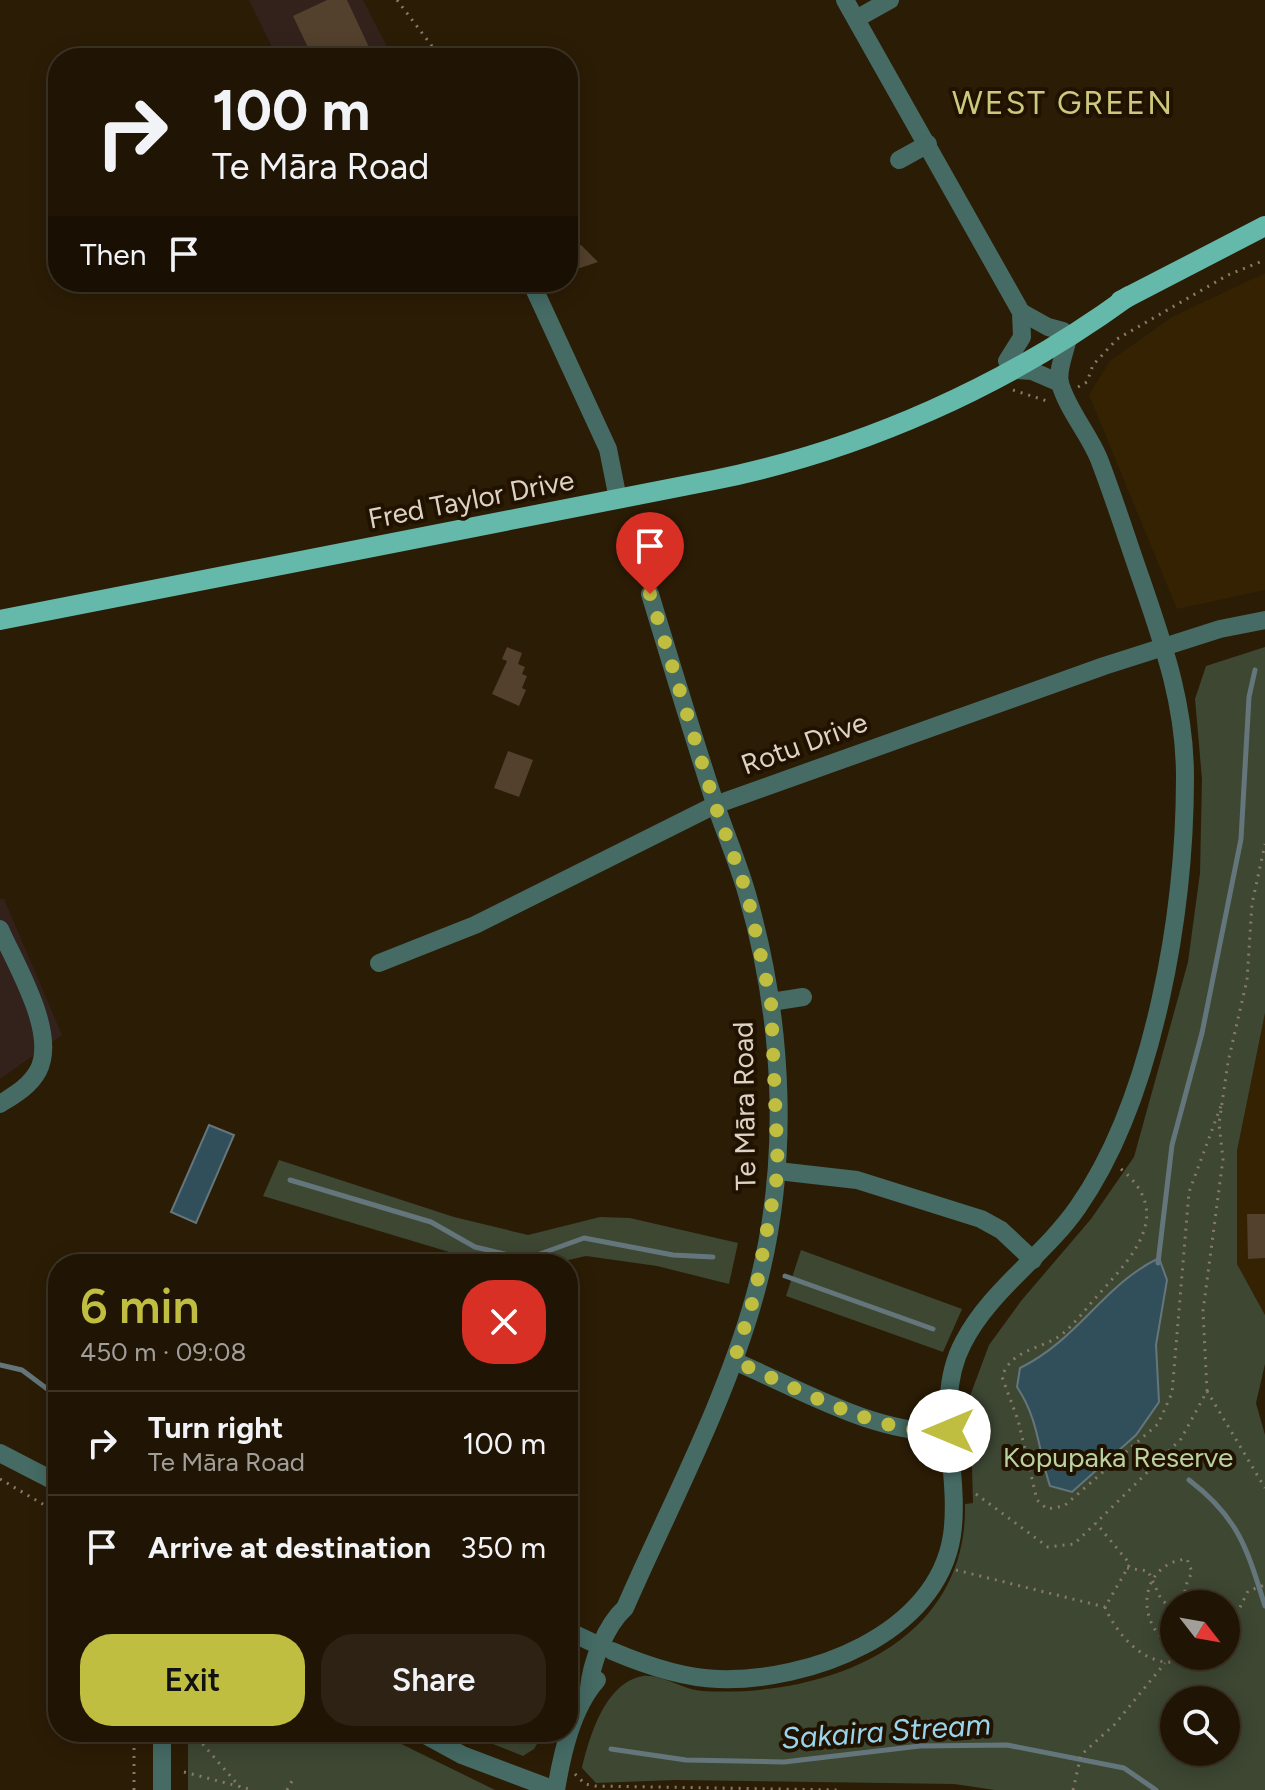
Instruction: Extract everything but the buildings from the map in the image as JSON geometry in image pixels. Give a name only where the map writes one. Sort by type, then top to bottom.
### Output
[{"type":"main road","name":"Fred Taylor Drive","points":[[0,620],[618,499],[800,460],[881,431],[943,403],[1065,336],[1129,296],[1265,226]]},
{"type":"street","points":[[845,0],[1021,312],[1022,337],[1012,366],[1067,386]]},
{"type":"street","points":[[856,19],[890,0]]},
{"type":"street","points":[[899,160],[928,144]]},
{"type":"street","points":[[536,292],[608,449],[618,499]]},
{"type":"street","points":[[578,1636],[607,1649],[685,1675],[716,1679],[751,1678],[834,1657],[888,1630],[923,1600],[945,1567],[952,1534],[954,1502],[949,1431],[950,1385],[964,1341],[974,1324],[1063,1229],[1088,1193],[1120,1131],[1168,959],[1181,867],[1185,772],[1180,701],[1098,457],[1067,386],[1065,336],[1021,312]]},
{"type":"street","name":"Te Māra Road","points":[[578,1714],[589,1689],[600,1677],[615,1616],[625,1608],[734,1361],[755,1294],[778,1171],[771,1002],[747,893],[715,805],[650,594]]},
{"type":"street","name":"Rotu Drive","points":[[379,963],[475,925],[715,805],[1164,646],[1220,629],[1265,620]]},
{"type":"street","points":[[0,929],[40,1020],[45,1043],[39,1070],[26,1086],[0,1104]]},
{"type":"street","points":[[771,1002],[803,997]]},
{"type":"street","points":[[778,1171],[857,1180],[981,1219],[1001,1230],[1033,1260]]},
{"type":"street","points":[[734,1361],[890,1427],[922,1433],[949,1431]]},
{"type":"street","points":[[0,1453],[48,1478]]},
{"type":"street","points":[[162,1742],[162,1790]]},
{"type":"street","points":[[438,1742],[462,1755],[556,1790]]},
{"type":"street","name":"Te Māra Road","points":[[556,1790],[568,1742]]},
{"type":"path","points":[[397,0],[433,48]]},
{"type":"path","points":[[1067,386],[1087,382],[1093,365],[1117,339],[1228,275],[1265,260]]},
{"type":"path","points":[[1003,387],[1035,396],[1046,403]]},
{"type":"path","points":[[1265,844],[1252,904],[1247,980],[1219,1124],[1223,1159],[1203,1311],[1207,1391],[1265,1488]]},
{"type":"path","points":[[1118,1166],[1132,1178],[1147,1215],[1145,1230],[1134,1256],[1067,1329],[1050,1341],[1021,1353],[1002,1377],[1018,1420],[1037,1500],[1047,1509],[1064,1506],[1158,1424],[1168,1407],[1172,1393],[1189,1192],[1222,1103]]},
{"type":"path","points":[[976,1494],[1048,1547],[1074,1544],[1181,1439],[1207,1391]]},
{"type":"path","points":[[0,1479],[48,1507]]},
{"type":"path","points":[[1096,1523],[1130,1564],[1105,1607]]},
{"type":"path","points":[[1160,1636],[1145,1610],[1147,1592],[1154,1579],[1173,1562],[1187,1559],[1192,1572],[1185,1590]]},
{"type":"path","points":[[1127,1568],[1148,1571],[1160,1596]]},
{"type":"path","points":[[953,1569],[1105,1607],[1126,1642],[1160,1660]]},
{"type":"path","points":[[1240,1607],[1248,1591],[1265,1585]]},
{"type":"path","points":[[1073,1789],[1077,1763],[1147,1689],[1160,1670]]},
{"type":"path","points":[[134,1742],[134,1790]]},
{"type":"path","points":[[201,1742],[240,1787]]},
{"type":"path","points":[[184,1772],[253,1790]]},
{"type":"path","points":[[578,1775],[585,1784],[595,1786],[839,1790]]},
{"type":"path","points":[[287,1790],[293,1779]]},
{"type":"shaded area","points":[[249,0],[363,0],[388,48],[272,48]]},
{"type":"shaded area","points":[[1265,273],[1265,590],[1177,609],[1089,395],[1110,361],[1172,317]]},
{"type":"shaded area","points":[[0,899],[4,899],[62,1035],[0,1079]]},
{"type":"shaded area","points":[[1265,1013],[1265,1315],[1237,1264],[1237,1151]]},
{"type":"green space","name":"Kopupaka Reserve","points":[[1265,647],[1265,1013],[1237,1151],[1237,1264],[1265,1315],[1265,1364],[1256,1403],[1265,1435],[1265,1790],[995,1790],[954,1784],[676,1780],[596,1783],[582,1768],[589,1742],[609,1700],[630,1680],[650,1676],[702,1691],[748,1691],[795,1685],[839,1672],[880,1653],[915,1627],[942,1594],[960,1553],[965,1504],[973,1503],[970,1396],[989,1345],[1021,1301],[1091,1219],[1134,1157],[1188,962],[1200,873],[1202,779],[1195,699],[1206,666]]},
{"type":"green space","points":[[279,1160],[454,1217],[528,1235],[600,1217],[630,1218],[738,1243],[729,1284],[657,1266],[586,1256],[578,1258],[578,1254],[456,1254],[263,1196]]},
{"type":"green space","points":[[801,1250],[962,1309],[943,1352],[786,1296]]},
{"type":"green space","points":[[188,1742],[397,1742],[495,1790],[188,1790]]},
{"type":"green space","points":[[488,1742],[538,1742],[523,1756]]},
{"type":"water","points":[[209,1125],[234,1135],[196,1223],[171,1212]]},
{"type":"water","points":[[1159,1258],[1167,1280],[1156,1345],[1159,1402],[1136,1435],[1072,1492],[1050,1486],[1034,1423],[1017,1387],[1020,1368],[1059,1342],[1122,1282]]},
{"type":"waterway","points":[[1158,1263],[1172,1145],[1202,1033],[1241,839],[1249,697],[1255,670]]},
{"type":"waterway","points":[[290,1180],[431,1222],[475,1247],[505,1254]]},
{"type":"waterway","points":[[540,1254],[584,1238],[673,1255],[713,1257]]},
{"type":"waterway","points":[[785,1276],[933,1329]]},
{"type":"waterway","name":"Sakaira Stream","points":[[0,1365],[22,1370],[48,1390]]},
{"type":"waterway","points":[[1189,1480],[1219,1508],[1239,1536],[1265,1606]]},
{"type":"waterway","name":"Sakaira Stream","points":[[611,1749],[686,1760],[784,1762],[920,1746],[1007,1745],[1124,1768],[1156,1790]]},
{"type":"district","name":"WEST GREEN","points":[[1063,103]]},
{"type":"route","points":[[650,594],[715,805],[747,893],[771,1002],[776,1063],[778,1171],[770,1228],[755,1294],[734,1361],[890,1427],[922,1433],[949,1431]]}]
